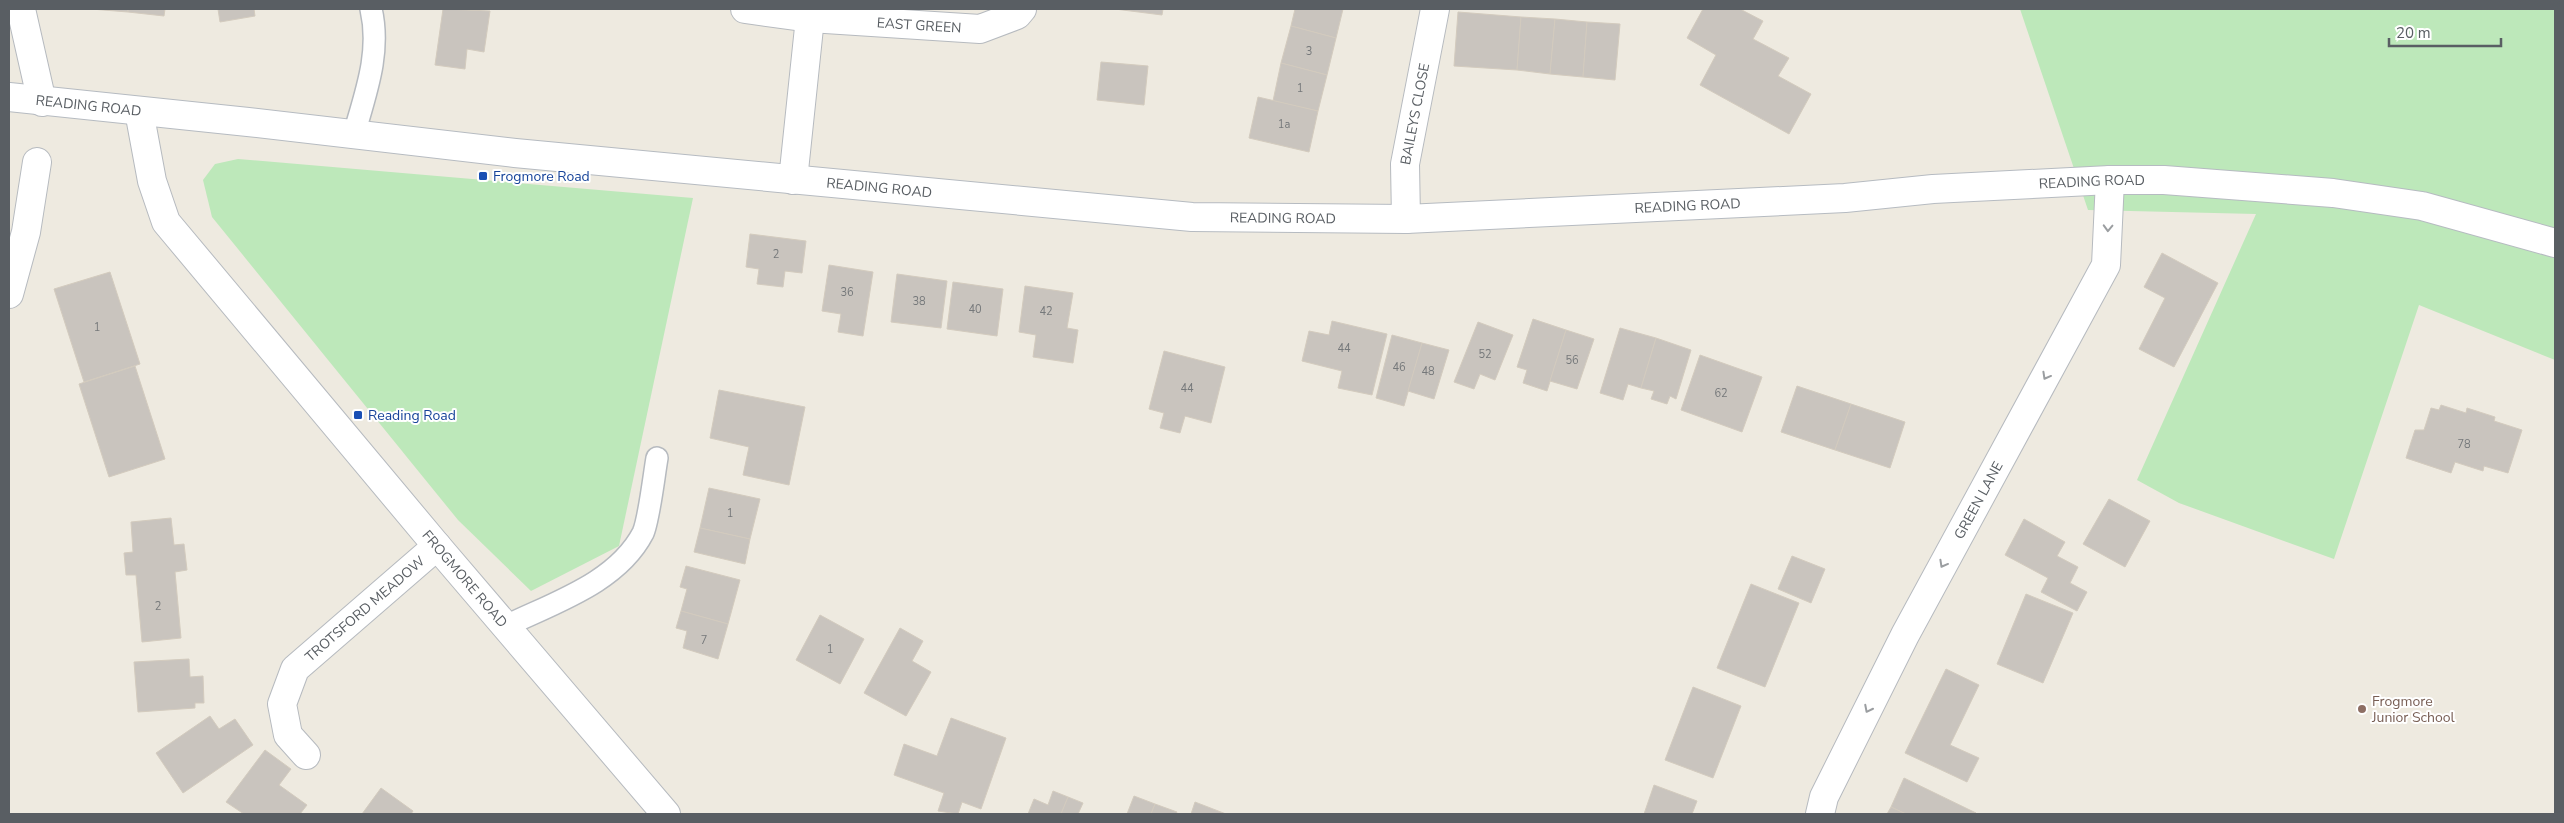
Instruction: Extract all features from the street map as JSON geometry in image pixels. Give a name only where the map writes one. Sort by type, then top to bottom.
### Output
[{"type":"street","points":[[21,9],[42,102]]},
{"type":"street","name":"EAST GREEN","points":[[745,9],[810,18],[980,29],[1017,15],[1022,9]]},
{"type":"street","name":"BAILEYS CLOSE","points":[[1406,219],[1405,164],[1435,9]]},
{"type":"street","points":[[793,180],[810,18]]},
{"type":"street","name":"READING ROAD","points":[[9,97],[515,153],[1192,218],[1406,219],[1844,198],[1933,189],[2110,180],[2164,180],[2333,193],[2422,206],[2555,243]]},
{"type":"street","name":"FROGMORE ROAD","points":[[138,111],[152,181],[166,222],[666,814]]},
{"type":"street","points":[[9,294],[26,232],[37,162]]},
{"type":"street","name":"GREEN LANE","points":[[1820,814],[1824,797],[1905,635],[2106,265],[2110,180]]},
{"type":"street","name":"TROTSFORD MEADOW","points":[[306,756],[288,735],[282,704],[296,669],[438,546]]},
{"type":"lane","points":[[354,134],[374,63],[375,27],[371,9]]},
{"type":"lane","points":[[506,626],[599,580],[628,555],[644,532],[657,458]]},
{"type":"green space","points":[[2020,9],[2555,9],[2555,360],[2419,305],[2334,559],[2179,503],[2137,480],[2256,214],[2088,210]]},
{"type":"green space","points":[[238,159],[693,198],[619,546],[531,591],[458,520],[212,217],[203,180],[215,164]]},
{"type":"building","points":[[91,9],[128,9],[128,12]]},
{"type":"building","points":[[128,9],[165,9],[164,16],[128,12]]},
{"type":"building","points":[[218,9],[254,9],[255,16],[220,22]]},
{"type":"building","points":[[443,9],[490,11],[484,52],[467,49],[465,69],[435,65]]},
{"type":"building","points":[[1115,9],[1163,9],[1162,15]]},
{"type":"building","points":[[1295,9],[1343,9],[1336,38],[1291,26]]},
{"type":"building","points":[[1703,9],[1740,9],[1763,21],[1753,39],[1789,58],[1778,76],[1811,94],[1789,134],[1700,85],[1716,55],[1687,38]]},
{"type":"building","points":[[1458,12],[1521,17],[1517,70],[1454,66]]},
{"type":"building","points":[[1521,17],[1555,19],[1550,74],[1517,70]]},
{"type":"building","points":[[1555,19],[1587,22],[1583,77],[1550,74]]},
{"type":"building","points":[[1587,22],[1620,24],[1615,80],[1583,77]]},
{"type":"building","points":[[1291,26],[1336,38],[1327,75],[1281,63]]},
{"type":"building","points":[[1101,62],[1148,66],[1144,105],[1097,100]]},
{"type":"building","points":[[1281,63],[1327,75],[1318,111],[1273,101]]},
{"type":"building","points":[[1258,97],[1318,111],[1309,152],[1249,138]]},
{"type":"building","points":[[750,234],[806,241],[802,273],[785,271],[783,287],[757,284],[759,269],[746,267]]},
{"type":"building","points":[[2162,253],[2218,283],[2174,367],[2139,349],[2165,298],[2144,287]]},
{"type":"building","points":[[829,265],[873,272],[863,336],[838,332],[841,314],[822,311]]},
{"type":"building","points":[[110,272],[140,364],[84,382],[54,289]]},
{"type":"building","points":[[897,274],[947,281],[941,328],[891,322]]},
{"type":"building","points":[[953,282],[1003,289],[997,336],[947,329]]},
{"type":"building","points":[[1025,286],[1073,293],[1067,328],[1078,330],[1073,363],[1033,357],[1036,335],[1019,332]]},
{"type":"building","points":[[1533,319],[1566,330],[1547,391],[1523,383],[1527,370],[1517,367]]},
{"type":"building","points":[[1332,321],[1387,334],[1372,395],[1338,388],[1342,371],[1302,361],[1309,331],[1329,335]]},
{"type":"building","points":[[1478,322],[1513,335],[1495,380],[1480,374],[1474,389],[1454,382]]},
{"type":"building","points":[[1620,328],[1656,338],[1641,388],[1628,384],[1623,400],[1600,393]]},
{"type":"building","points":[[1566,330],[1594,339],[1577,389],[1550,381]]},
{"type":"building","points":[[1392,335],[1422,343],[1404,406],[1376,398]]},
{"type":"building","points":[[1656,338],[1691,350],[1676,399],[1670,396],[1667,404],[1651,399],[1654,391],[1641,388]]},
{"type":"building","points":[[1422,343],[1449,350],[1434,399],[1408,391]]},
{"type":"building","points":[[1164,351],[1225,367],[1211,423],[1185,416],[1180,433],[1160,428],[1164,413],[1149,409]]},
{"type":"building","points":[[1700,355],[1762,377],[1742,432],[1681,410]]},
{"type":"building","points":[[135,366],[165,459],[109,477],[79,384]]},
{"type":"building","points":[[1797,386],[1851,404],[1835,450],[1781,432]]},
{"type":"building","points":[[719,390],[805,407],[789,485],[743,475],[749,447],[710,438]]},
{"type":"building","points":[[1851,404],[1905,422],[1890,468],[1835,450]]},
{"type":"building","points":[[2441,405],[2466,413],[2467,408],[2495,417],[2494,421],[2522,430],[2508,473],[2484,466],[2483,471],[2455,462],[2451,473],[2406,458],[2415,430],[2424,430],[2431,408],[2439,410]]},
{"type":"building","points":[[709,488],[760,499],[750,539],[700,528]]},
{"type":"building","points":[[2109,499],[2150,521],[2125,567],[2083,544]]},
{"type":"building","points":[[171,518],[174,545],[184,544],[187,570],[175,572],[181,638],[142,642],[136,575],[126,575],[124,553],[133,552],[131,522]]},
{"type":"building","points":[[2024,519],[2065,542],[2057,556],[2078,567],[2070,583],[2087,592],[2077,611],[2041,592],[2048,578],[2005,555]]},
{"type":"building","points":[[700,528],[750,539],[745,564],[694,552]]},
{"type":"building","points":[[1792,556],[1825,569],[1811,603],[1778,589]]},
{"type":"building","points":[[686,566],[740,580],[728,624],[681,611],[687,589],[680,587]]},
{"type":"building","points":[[1751,584],[1799,603],[1765,687],[1717,668]]},
{"type":"building","points":[[2026,594],[2073,613],[2043,683],[1997,664]]},
{"type":"building","points":[[681,611],[728,624],[718,659],[683,648],[687,631],[676,628]]},
{"type":"building","points":[[820,615],[864,639],[840,684],[796,660]]},
{"type":"building","points":[[900,628],[923,641],[912,661],[931,672],[906,716],[864,693]]},
{"type":"building","points":[[189,659],[190,677],[203,676],[204,703],[195,703],[195,708],[138,712],[134,662]]},
{"type":"building","points":[[1946,669],[1979,685],[1950,745],[1979,758],[1967,782],[1905,753]]},
{"type":"building","points":[[1693,687],[1741,706],[1713,778],[1665,760]]},
{"type":"building","points":[[210,716],[219,729],[235,719],[253,745],[183,793],[156,753]]},
{"type":"building","points":[[951,718],[1006,738],[981,809],[962,802],[958,814],[938,811],[944,793],[894,775],[904,744],[937,756]]},
{"type":"building","points":[[265,750],[291,769],[279,785],[307,805],[300,814],[244,814],[226,802]]},
{"type":"building","points":[[1904,778],[1976,813],[1906,814],[1891,807]]},
{"type":"building","points":[[1654,785],[1697,801],[1692,814],[1644,814]]},
{"type":"building","points":[[381,788],[413,811],[411,814],[362,814]]},
{"type":"building","points":[[1053,791],[1068,797],[1061,814],[1028,814],[1034,799],[1048,805]]},
{"type":"building","points":[[1134,796],[1155,804],[1151,814],[1127,814]]},
{"type":"building","points":[[1068,797],[1083,803],[1078,814],[1061,814]]},
{"type":"building","points":[[1195,802],[1226,814],[1191,814]]},
{"type":"building","points":[[1155,804],[1177,812],[1176,814],[1151,814]]},
{"type":"building","points":[[1891,807],[1906,814],[1887,814]]},
{"type":"place","name":"Frogmore Road","points":[[483,176]]},
{"type":"place","name":"Reading Road","points":[[358,415]]},
{"type":"place","name":"Frogmore Junior School","points":[[2362,709]]}]
